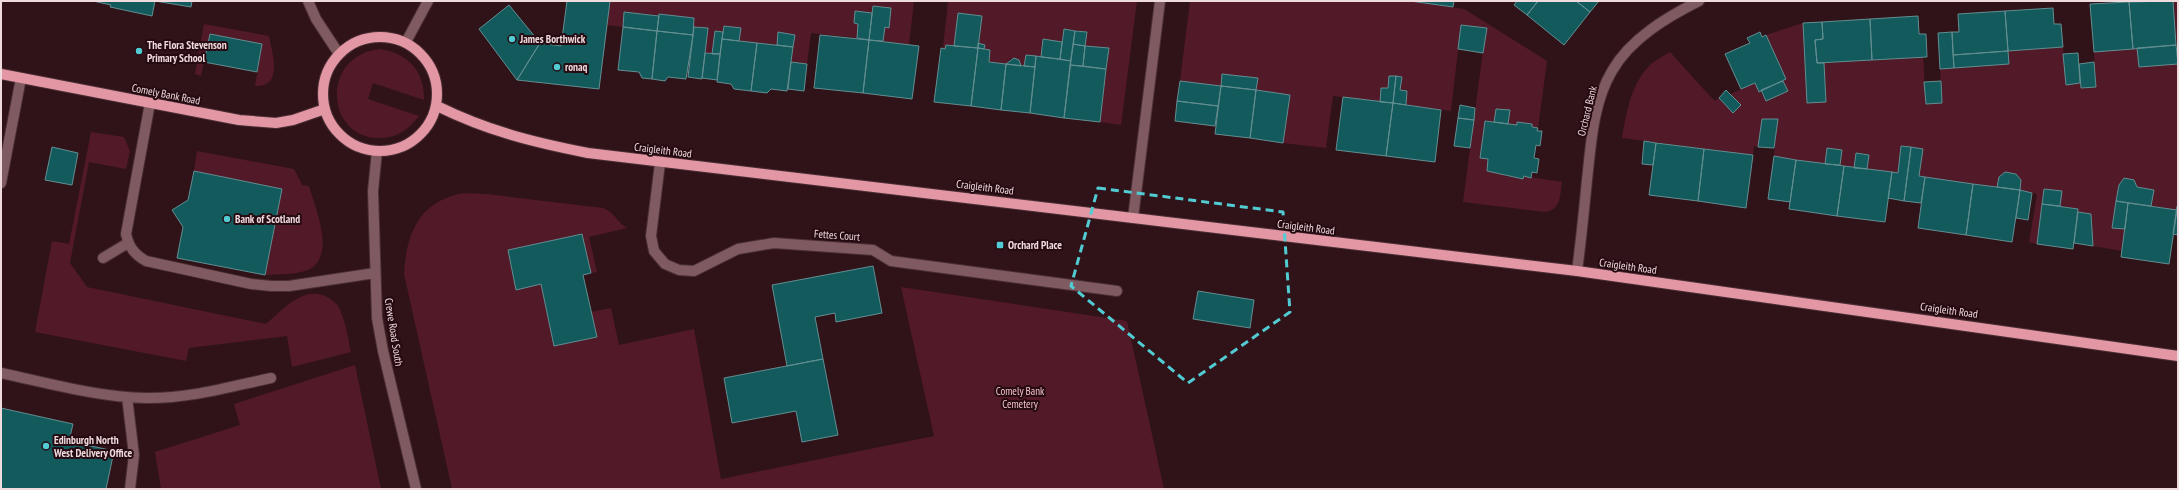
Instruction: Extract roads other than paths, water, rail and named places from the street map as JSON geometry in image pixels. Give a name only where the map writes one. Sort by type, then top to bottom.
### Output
[{"type":"main road","points":[[371,37],[388,37],[406,42],[419,51],[431,68],[437,85],[436,106],[428,126],[411,142],[396,149],[376,151],[355,145],[347,140],[333,125],[325,109],[323,91],[326,76],[339,54],[355,42],[371,37]]},
{"type":"main road","name":"Comely Bank Road","points":[[1,74],[239,120],[276,123],[293,120],[325,109]]},
{"type":"main road","name":"Craigleith Road","points":[[436,106],[500,133],[538,143],[588,153],[892,188],[1577,272],[2121,346],[2178,356]]},
{"type":"street","points":[[308,1],[316,19],[339,54]]},
{"type":"street","points":[[406,42],[428,1]]},
{"type":"street","points":[[1132,218],[1160,1]]},
{"type":"street","name":"Orchard Bank","points":[[1577,272],[1591,140],[1604,87],[1612,70],[1641,39],[1676,12],[1699,1]]},
{"type":"street","points":[[1,183],[21,78]]},
{"type":"street","points":[[150,103],[126,234],[132,251],[146,261],[251,284],[289,286],[375,273]]},
{"type":"street","name":"Crewe Road South","points":[[376,151],[373,191],[377,318],[383,351],[416,489]]},
{"type":"street","name":"Fettes Court","points":[[660,162],[651,236],[654,251],[665,264],[679,270],[694,271],[738,249],[774,243],[873,250],[891,261],[1117,290]]},
{"type":"street","points":[[103,258],[128,243]]},
{"type":"street","points":[[1,372],[90,392],[127,397],[164,398],[196,395],[271,378]]},
{"type":"street","points":[[127,397],[134,455],[130,489]]},
{"type":"place","name":"James Borthwick","points":[[512,39]]},
{"type":"place","name":"The Flora Stevenson Primary School","points":[[139,51]]},
{"type":"place","name":"ronaq","points":[[557,67]]},
{"type":"place","name":"Bank of Scotland","points":[[227,219]]},
{"type":"place","name":"Orchard Place","points":[[1000,245]]},
{"type":"place","name":"Edinburgh North West Delivery Office","points":[[46,446]]},
{"type":"park label","name":"Comely Bank Cemetery","points":[[1020,397]]}]
